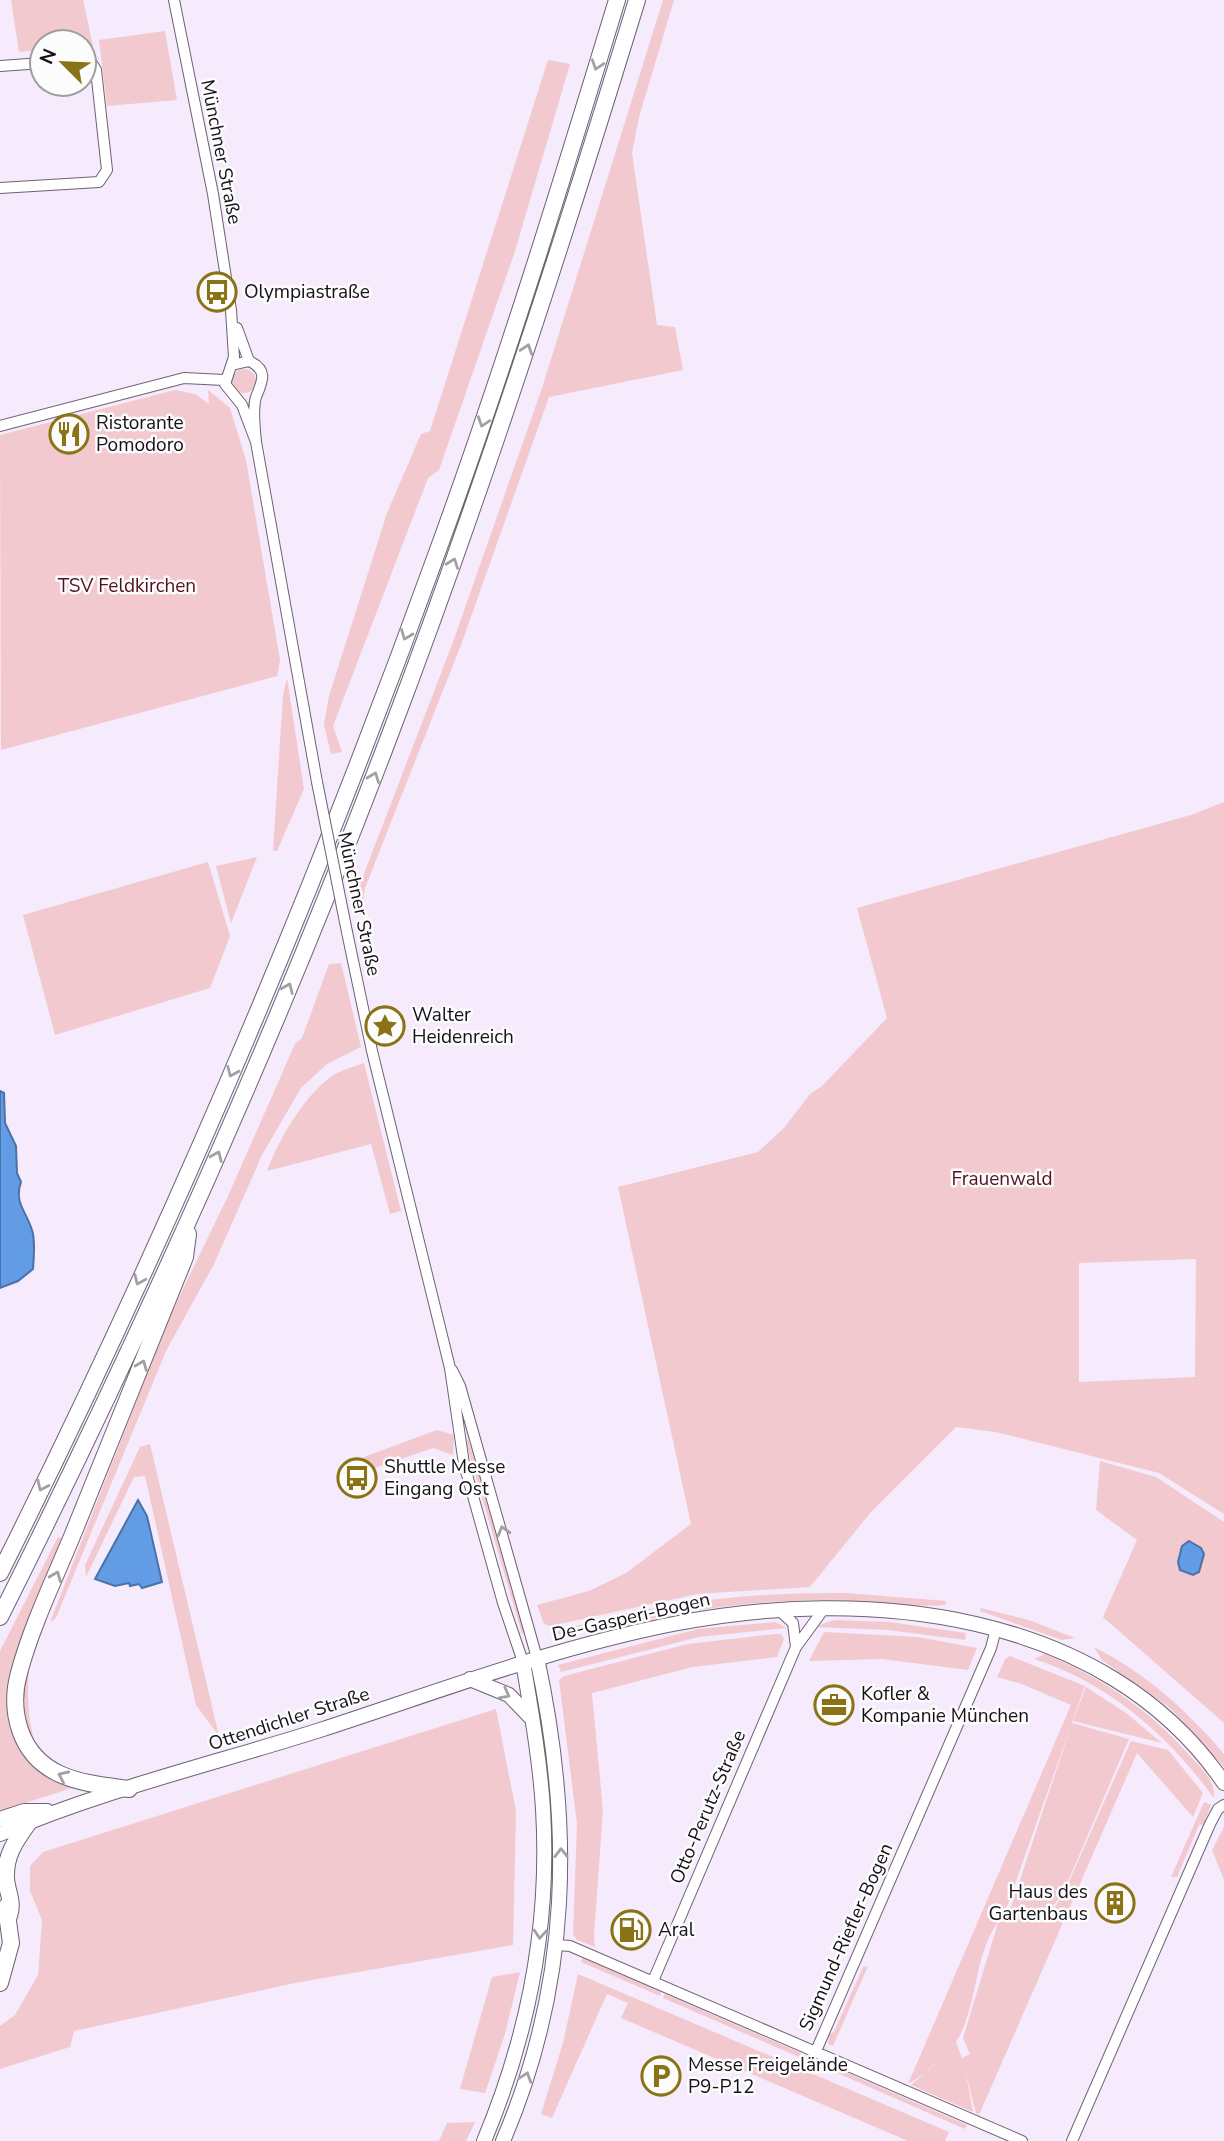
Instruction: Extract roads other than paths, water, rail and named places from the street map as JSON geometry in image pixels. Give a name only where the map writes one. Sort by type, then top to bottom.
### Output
[{"type":"highway","points":[[0,1573],[123,1315],[251,1029],[373,725],[495,387],[617,0]]},
{"type":"highway","points":[[0,1617],[107,1400],[190,1218],[318,918],[458,549],[565,234],[637,0]]},
{"type":"highway","points":[[130,1789],[76,1782],[45,1767],[35,1758],[20,1731],[15,1698],[19,1672],[46,1601],[185,1257],[190,1218]]},
{"type":"highway","points":[[9,1916],[13,1904],[6,1881],[6,1865],[9,1853],[29,1822]]},
{"type":"highway","points":[[0,1886],[9,1916],[10,1956],[0,1983]]},
{"type":"main road","name":"De-Gasperi-Bogen","points":[[530,1660],[672,1624],[780,1611],[823,1610],[920,1615],[996,1629],[1065,1652],[1127,1686],[1171,1720],[1224,1783]]},
{"type":"main road","name":"Ottendichler Straße","points":[[0,1834],[52,1811],[130,1789],[530,1660]]},
{"type":"main road","points":[[484,2141],[523,2025],[539,1948],[545,1871],[543,1807],[532,1720],[530,1660]]},
{"type":"main road","points":[[503,2141],[541,2031],[557,1945],[562,1872],[560,1807],[530,1660]]},
{"type":"main road","points":[[470,1679],[509,1695],[532,1720]]},
{"type":"main road","name":"Ottendichler Straße","points":[[0,1819],[24,1811],[52,1811]]},
{"type":"street","name":"Münchner Straße","points":[[174,0],[209,170],[231,310],[232,365],[224,380],[228,391],[237,399],[256,442]]},
{"type":"street","points":[[0,66],[28,64]]},
{"type":"street","points":[[0,188],[99,182],[105,177],[107,170],[98,88]]},
{"type":"street","name":"Münchner Straße","points":[[231,310],[249,362],[259,368],[263,376],[263,385],[256,396],[256,442],[317,782],[375,1064],[450,1368],[464,1464],[503,1603],[530,1660]]},
{"type":"street","points":[[232,365],[249,362]]},
{"type":"street","points":[[0,426],[184,378],[224,380]]},
{"type":"street","points":[[237,399],[247,400],[256,396]]},
{"type":"street","name":"Münchner Straße","points":[[450,1368],[461,1386],[530,1660]]},
{"type":"street","name":"Otto-Perutz-Straße","points":[[653,1981],[796,1647],[823,1610]]},
{"type":"street","points":[[780,1611],[793,1623],[796,1647]]},
{"type":"street","name":"Sigmund-Riefler-Bogen","points":[[996,1629],[986,1661],[816,2051],[1022,2141]]},
{"type":"street","points":[[1072,2141],[1210,1824],[1217,1809],[1224,1805]]},
{"type":"street","points":[[557,1945],[570,1946],[816,2051]]},
{"type":"water","points":[[0,1091],[4,1093],[5,1123],[16,1146],[17,1173],[21,1182],[20,1203],[31,1227],[34,1247],[33,1269],[18,1281],[0,1288]]},
{"type":"water","points":[[138,1500],[147,1516],[162,1582],[142,1588],[139,1584],[115,1586],[95,1579]]},
{"type":"water","points":[[1189,1541],[1201,1548],[1204,1554],[1199,1572],[1193,1575],[1180,1570],[1178,1562],[1182,1546]]},
{"type":"place","name":"Olympiastraße","points":[[217,292]]},
{"type":"place","name":"Ristorante Pomodoro","points":[[69,434]]},
{"type":"place","name":"Walter Heidenreich","points":[[385,1026]]},
{"type":"place","name":"Shuttle Messe Eingang Ost","points":[[357,1478]]},
{"type":"place","name":"Kofler & Kompanie München","points":[[834,1705]]},
{"type":"place","name":"Haus des Gartenbaus","points":[[1115,1903]]},
{"type":"place","name":"Aral","points":[[631,1930]]},
{"type":"place","name":"Messe Freigelände P9-P12","points":[[661,2076]]},
{"type":"park label","name":"TSV Feldkirchen","points":[[127,586]]},
{"type":"park label","name":"Frauenwald","points":[[1002,1179]]}]
